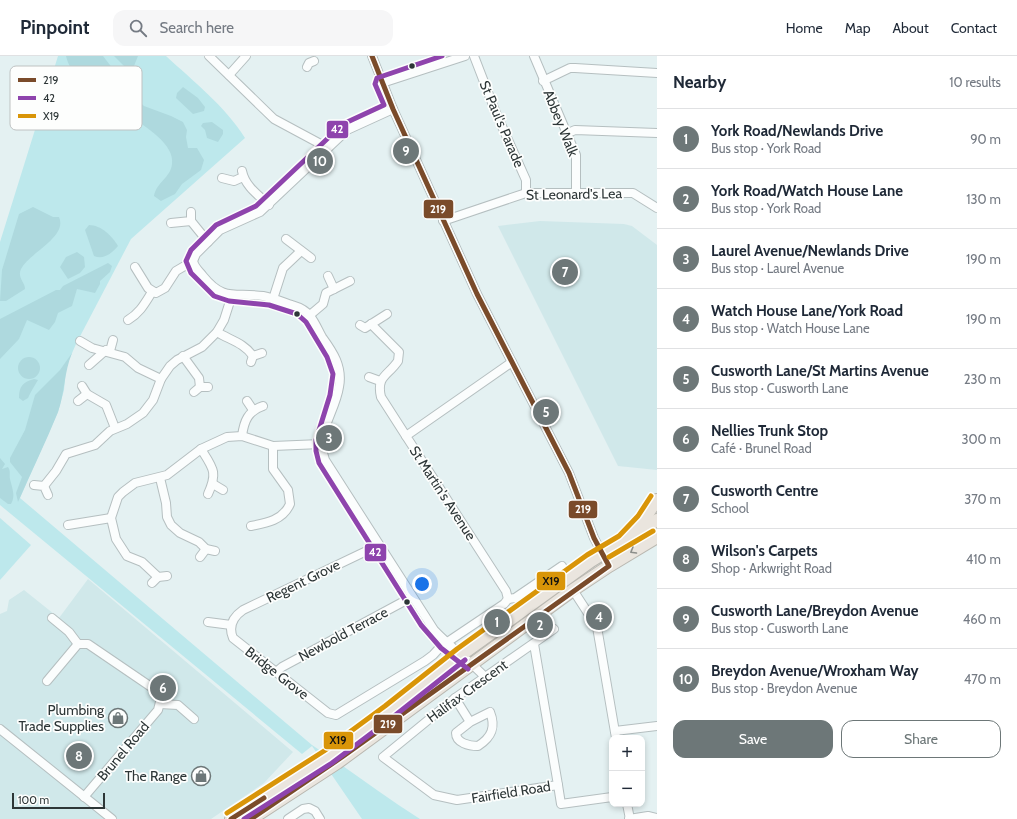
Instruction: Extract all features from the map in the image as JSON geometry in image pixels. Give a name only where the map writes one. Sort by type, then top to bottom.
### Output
[{"type":"highway","points":[[624,541],[643,520],[657,500]]},
{"type":"highway","points":[[332,760],[389,712],[461,655],[591,561],[657,520]]},
{"type":"highway","points":[[252,819],[320,768],[472,663],[573,590],[657,537]]},
{"type":"highway","points":[[566,579],[573,590]]},
{"type":"highway","points":[[231,819],[320,768]]},
{"type":"street","points":[[209,56],[274,119],[328,148]]},
{"type":"street","points":[[228,75],[246,56]]},
{"type":"street","points":[[303,56],[310,63]]},
{"type":"street","points":[[372,56],[393,109],[443,221],[477,294],[569,473],[602,555],[609,566]]},
{"type":"street","points":[[382,83],[465,56]]},
{"type":"street","name":"St Paul's Parade","points":[[474,56],[496,113],[526,180],[526,193]]},
{"type":"street","name":"Abbey Walk","points":[[534,56],[543,81],[576,155],[576,192]]},
{"type":"street","points":[[543,81],[570,68],[657,73]]},
{"type":"street","points":[[135,267],[144,284],[152,292],[158,293],[162,291],[176,271],[193,261],[196,254],[220,230],[255,216],[269,205],[328,148],[354,126],[393,109]]},
{"type":"street","points":[[566,134],[575,130],[657,133]]},
{"type":"street","points":[[222,178],[234,182],[243,174],[251,189],[269,205]]},
{"type":"street","name":"St Leonard's Lea","points":[[443,221],[526,193],[634,193],[657,208]]},
{"type":"street","points":[[191,212],[191,221],[208,242]]},
{"type":"street","points":[[170,223],[191,221]]},
{"type":"street","points":[[286,239],[311,258]]},
{"type":"street","points":[[273,299],[283,268],[301,251]]},
{"type":"street","points":[[193,261],[194,265],[216,289],[232,295],[263,296],[299,308],[310,315],[333,351],[339,368],[340,378],[337,394],[324,429],[322,444],[325,460],[434,630],[446,643],[472,663],[485,677]]},
{"type":"street","points":[[328,276],[334,289]]},
{"type":"street","points":[[310,315],[323,304],[326,293],[350,281]]},
{"type":"street","points":[[128,320],[141,310],[152,292]]},
{"type":"street","points":[[44,486],[56,471],[66,454],[70,451],[88,449],[115,428],[135,420],[149,407],[161,379],[170,366],[183,356],[202,346],[217,332],[224,320],[232,295]]},
{"type":"street","points":[[360,325],[366,328],[388,314]]},
{"type":"street","points":[[371,324],[397,349],[400,356],[396,364],[380,381],[381,397],[406,436]]},
{"type":"street","points":[[217,332],[228,339],[245,346],[252,359],[262,353]]},
{"type":"street","points":[[89,365],[108,351],[113,340]]},
{"type":"street","points":[[80,341],[92,348],[108,351],[125,357],[138,368],[161,379]]},
{"type":"street","points":[[183,356],[199,378],[201,389]]},
{"type":"street","name":"St Martin's Avenue","points":[[508,599],[506,591],[406,436],[512,362]]},
{"type":"street","points":[[369,377],[380,381]]},
{"type":"street","points":[[82,386],[88,394],[106,405],[115,428]]},
{"type":"street","points":[[78,401],[88,394]]},
{"type":"street","points":[[247,401],[253,410]]},
{"type":"street","points":[[242,436],[244,424],[253,410],[263,406]]},
{"type":"street","points":[[167,576],[155,580],[142,562],[123,553],[113,530],[111,518],[115,503],[123,492],[135,483],[160,478],[173,472],[202,449],[227,437],[242,436],[273,446],[322,444]]},
{"type":"street","points":[[252,526],[280,517],[290,504],[288,490],[273,469],[273,446]]},
{"type":"street","points":[[202,449],[214,472],[213,484],[208,494]]},
{"type":"street","points":[[160,478],[168,522],[180,533],[195,540],[206,549],[215,551]]},
{"type":"street","points":[[213,484],[223,490]]},
{"type":"street","points":[[34,485],[44,486]]},
{"type":"street","points":[[44,486],[48,495]]},
{"type":"street","points":[[290,504],[299,507]]},
{"type":"street","points":[[79,513],[81,522]]},
{"type":"street","points":[[68,525],[111,518]]},
{"type":"street","name":"Regent Grove","points":[[232,623],[234,617],[243,610],[379,544]]},
{"type":"street","points":[[200,557],[206,549]]},
{"type":"street","points":[[446,643],[504,604],[508,599],[515,598],[562,566]]},
{"type":"street","points":[[573,590],[597,627],[616,735],[657,726]]},
{"type":"street","name":"Newbold Terrace","points":[[276,672],[282,667],[412,597]]},
{"type":"street","points":[[52,618],[69,632],[78,644]]},
{"type":"street","points":[[208,622],[232,623]]},
{"type":"street","name":"Bridge Grove","points":[[232,623],[233,638],[328,713],[336,715],[425,661],[446,643]]},
{"type":"street","name":"Halifax Crescent","points":[[383,757],[455,698],[554,629]]},
{"type":"street","points":[[47,680],[78,644],[88,644],[157,691],[161,698],[160,704],[178,705],[194,719]]},
{"type":"street","name":"Fairfield Road","points":[[383,757],[434,795],[449,800],[558,785],[534,644]]},
{"type":"street","points":[[455,698],[470,722]]},
{"type":"street","name":"Brunel Road","points":[[84,797],[158,710],[160,704]]},
{"type":"street","points":[[490,712],[494,724],[490,737],[478,746],[457,740],[456,733],[470,722],[490,712]]},
{"type":"street","points":[[1,733],[112,819]]},
{"type":"street","points":[[558,785],[561,804],[609,797]]},
{"type":"street","points":[[627,807],[630,819],[648,816],[657,818]]},
{"type":"street","points":[[288,819],[303,809],[309,808],[315,811],[320,819]]},
{"type":"shaded area","points":[[58,56],[166,56],[198,84],[228,115],[245,138],[131,239],[76,344],[66,367],[64,390],[58,412],[20,498],[312,745],[420,819],[362,819],[312,746],[302,754],[0,505],[0,242],[35,130],[142,130],[142,66],[55,66]]},
{"type":"shaded area","points":[[66,56],[103,56],[111,66],[70,66]]},
{"type":"shaded area","points":[[114,56],[138,56],[134,66],[124,66]]},
{"type":"shaded area","points":[[183,87],[198,98],[205,107],[204,111],[193,114],[176,98],[177,93]]},
{"type":"shaded area","points":[[142,104],[183,122],[187,130],[186,137],[188,148],[197,148],[204,160],[201,170],[182,184],[175,194],[161,201],[154,196],[155,191],[171,169],[172,157],[164,143],[142,124]]},
{"type":"shaded area","points":[[212,122],[223,130],[223,134],[218,142],[207,138],[205,130],[201,126],[203,123]]},
{"type":"shaded area","points":[[33,207],[53,217],[59,217],[60,224],[58,231],[53,238],[25,263],[21,269],[20,275],[25,289],[6,301],[0,301],[2,270],[19,214]]},
{"type":"shaded area","points":[[540,221],[624,224],[632,226],[657,245],[657,470],[618,466],[498,226]]},
{"type":"shaded area","points":[[89,225],[102,229],[113,238],[118,246],[104,256],[94,256],[85,230]]},
{"type":"shaded area","points":[[77,252],[84,257],[85,267],[80,273],[68,279],[60,267],[66,257]]},
{"type":"shaded area","points":[[108,263],[112,266],[110,272],[100,281],[95,293],[77,289],[72,306],[58,313],[55,322],[49,330],[27,320],[19,339],[0,359],[0,319],[56,290],[60,290],[63,286]]},
{"type":"shaded area","points":[[72,353],[67,367],[58,412],[18,502],[16,493],[22,477],[10,462],[10,458],[25,430],[35,395],[60,370]]},
{"type":"shaded area","points":[[29,357],[33,358],[39,364],[39,372],[33,378],[29,379],[25,378],[19,372],[18,368],[19,364],[25,358]]},
{"type":"shaded area","points":[[34,379],[38,380],[28,398],[23,401],[19,398],[22,385]]},
{"type":"shaded area","points":[[0,458],[5,464],[2,469],[8,467],[9,470],[13,489],[11,504],[8,504],[0,498]]},
{"type":"shaded area","points":[[0,518],[31,545],[0,580]]},
{"type":"shaded area","points":[[88,579],[293,752],[264,783],[211,819],[0,819],[0,614],[7,611],[9,600],[24,590],[59,618]]},
{"type":"transit line","name":"219","points":[[251,819],[342,757],[609,566],[594,538],[569,473],[477,294],[393,109],[372,56]]},
{"type":"transit line","name":"42","points":[[442,56],[377,78],[375,84],[384,105],[343,124],[256,206],[216,225],[191,250],[186,261],[191,273],[214,296],[229,301],[269,305],[297,314],[306,322],[327,357],[333,374],[330,395],[316,440],[316,451],[319,463],[421,625],[441,648],[468,669]]},
{"type":"transit line","name":"X19","points":[[227,813],[324,751],[385,706],[457,649],[587,555],[619,536],[638,516],[651,496]]},
{"type":"transit line","name":"X19","points":[[609,557],[653,531]]},
{"type":"transit line","name":"42","points":[[244,819],[332,763],[465,660]]},
{"type":"transit line","name":"219","points":[[231,819],[264,798]]},
{"type":"place","name":"Cusworth Lane/Breydon Avenue","points":[[406,151]]},
{"type":"place","name":"Breydon Avenue/Wroxham Way","points":[[320,161]]},
{"type":"place","name":"Cusworth Centre","points":[[565,272]]},
{"type":"place","name":"Cusworth Lane/St Martins Avenue","points":[[546,412]]},
{"type":"place","name":"Laurel Avenue/Newlands Drive","points":[[329,438]]},
{"type":"place","name":"Watch House Lane/York Road","points":[[599,617]]},
{"type":"place","name":"York Road/Newlands Drive","points":[[497,622]]},
{"type":"place","name":"York Road/Watch House Lane","points":[[540,625]]},
{"type":"place","name":"Nellies Trunk Stop","points":[[163,688]]},
{"type":"place","name":"Plumbing Trade Supplies","points":[[118,718]]},
{"type":"place","name":"Wilson's Carpets","points":[[79,756]]},
{"type":"place","name":"The Range","points":[[201,776]]}]
